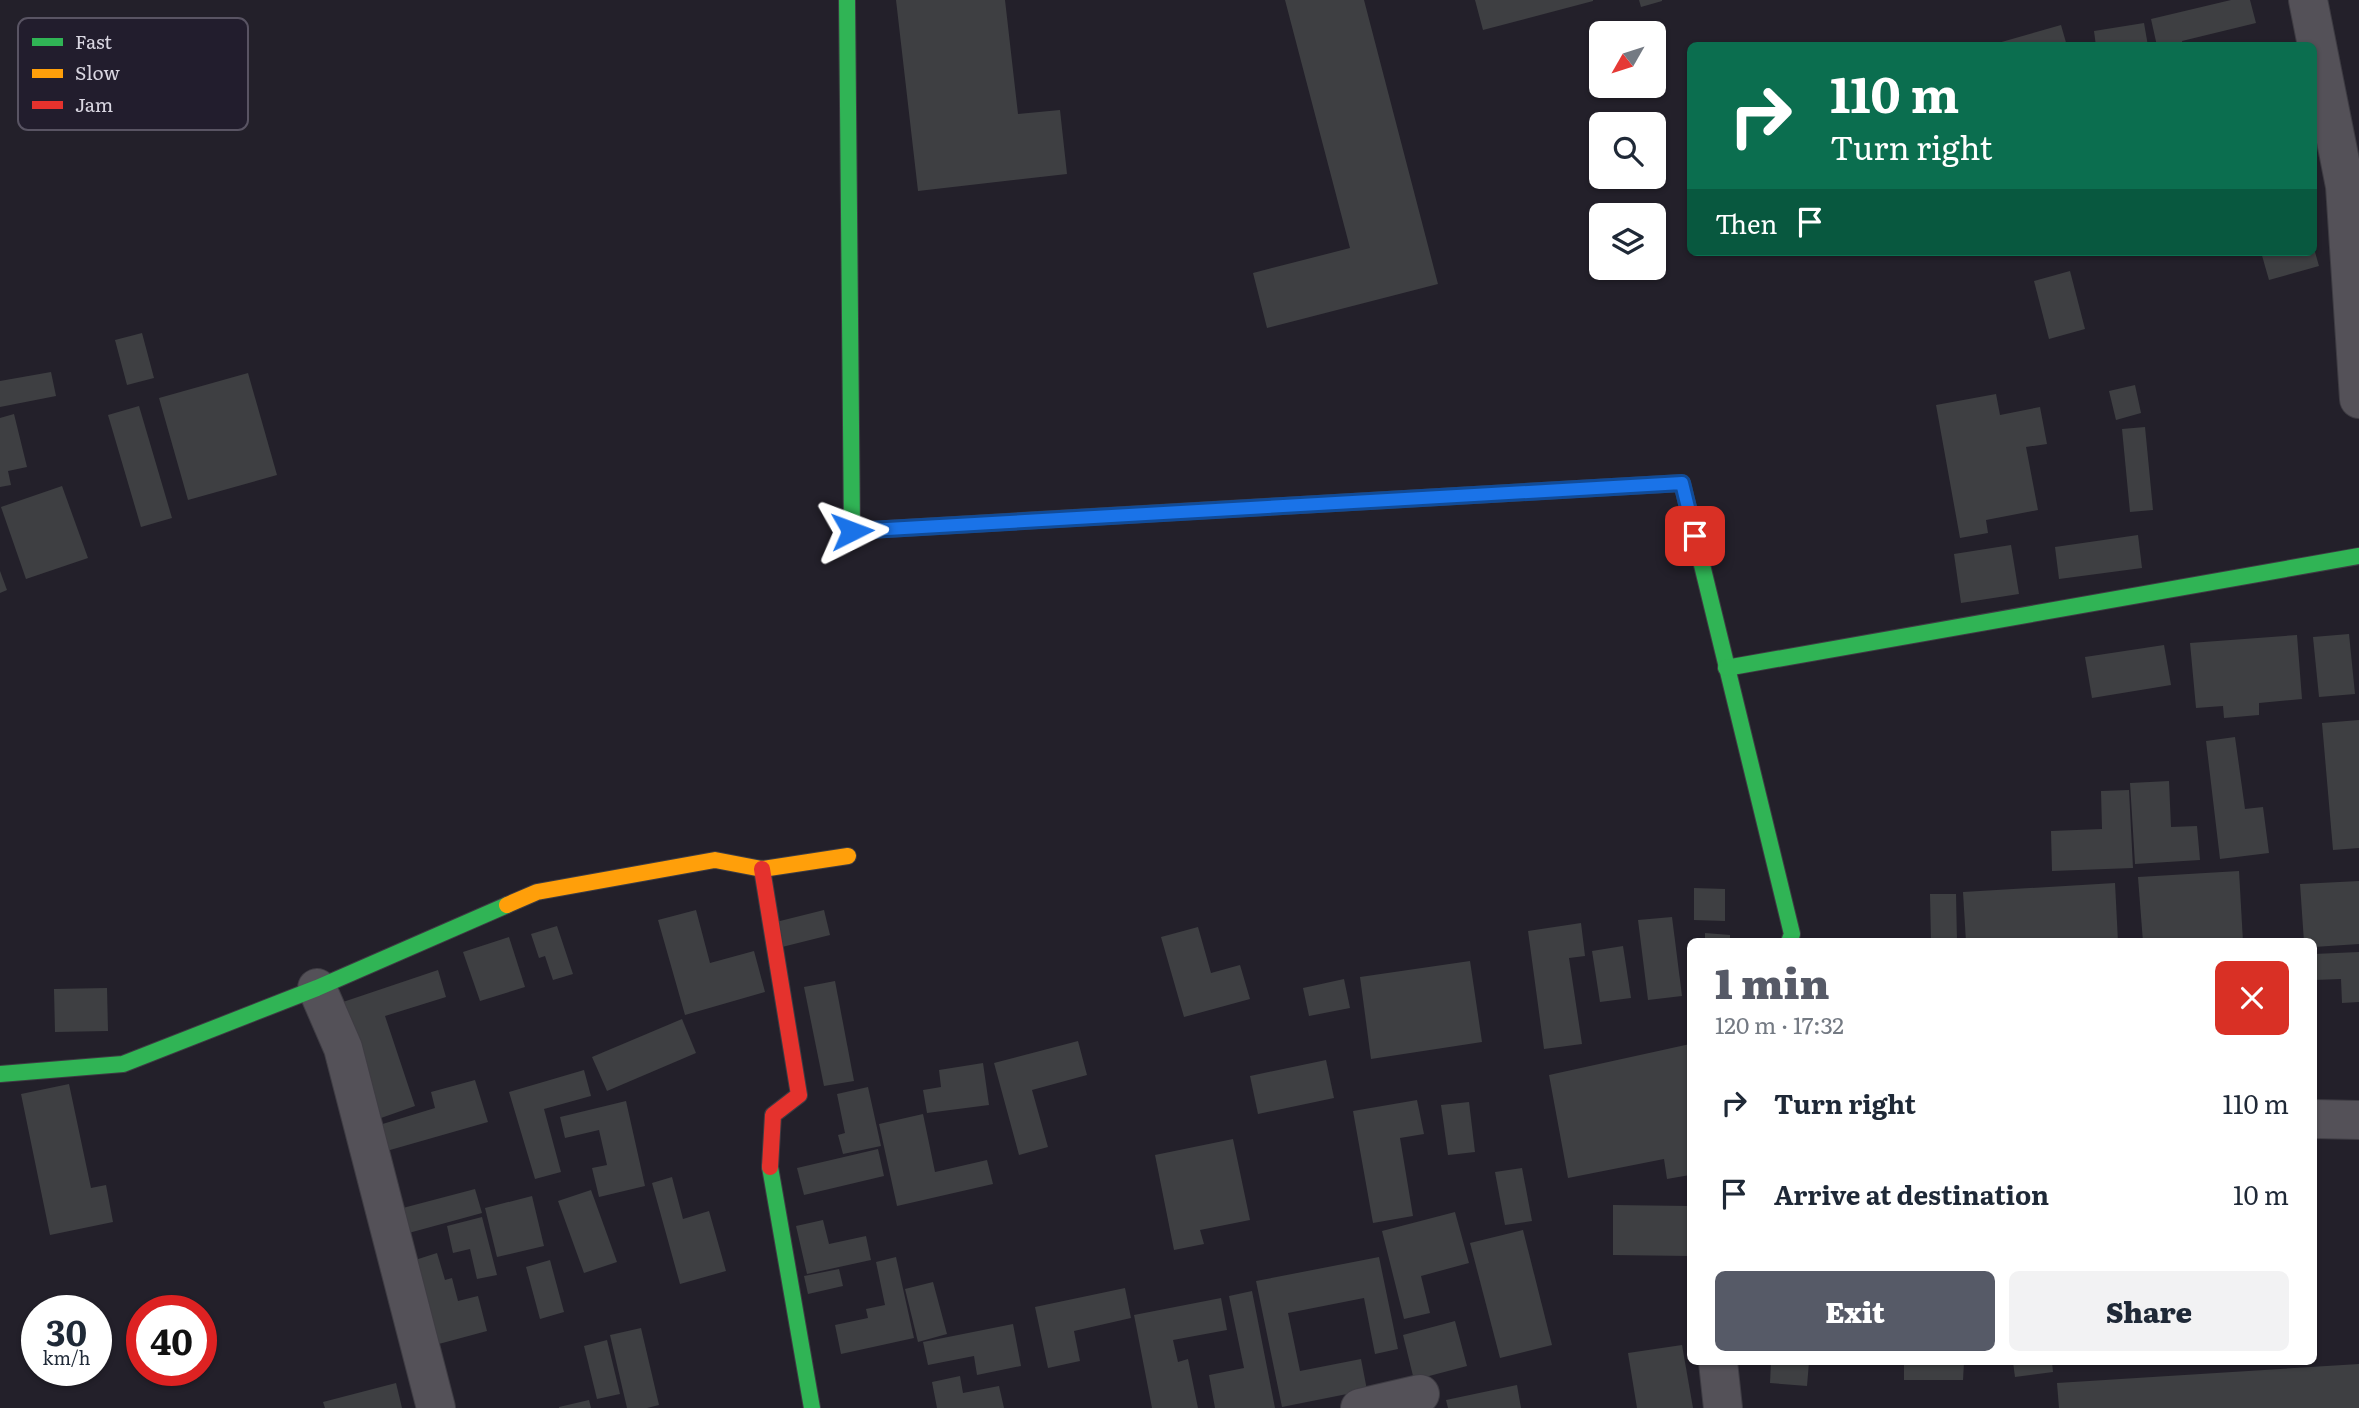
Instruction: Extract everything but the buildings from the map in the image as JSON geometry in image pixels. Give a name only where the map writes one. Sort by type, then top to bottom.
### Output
[{"type":"street","points":[[847,0],[852,531],[1682,483],[1791,938]]},
{"type":"street","points":[[2308,0],[2352,185],[2359,399]]},
{"type":"street","points":[[1726,668],[2359,556]]},
{"type":"street","points":[[0,1074],[123,1064],[317,988],[537,892],[715,860],[762,869],[848,856]]},
{"type":"street","points":[[762,869],[799,1095],[773,1115],[770,1172],[812,1408]]},
{"type":"street","points":[[317,988],[343,1048],[436,1408]]},
{"type":"street","points":[[2317,1119],[2359,1120]]},
{"type":"street","points":[[1717,1365],[1723,1408]]},
{"type":"street","points":[[1360,1408],[1419,1394]]},
{"type":"traffic: fast","points":[[847,0],[852,531],[1038,520]]},
{"type":"traffic: fast","points":[[1351,502],[1682,483],[1792,934],[1790,938]]},
{"type":"traffic: fast","points":[[1726,668],[2359,556]]},
{"type":"traffic: fast","points":[[0,1074],[123,1064],[317,988],[507,905]]},
{"type":"traffic: fast","points":[[770,1167],[812,1408]]},
{"type":"traffic: slow","points":[[1038,520],[1351,502]]},
{"type":"traffic: slow","points":[[507,905],[537,892],[715,860],[762,869],[848,856]]},
{"type":"traffic: jam","points":[[762,869],[799,1095],[773,1115],[770,1167]]},
{"type":"route","points":[[852,531],[1682,483],[1695,536]]}]
